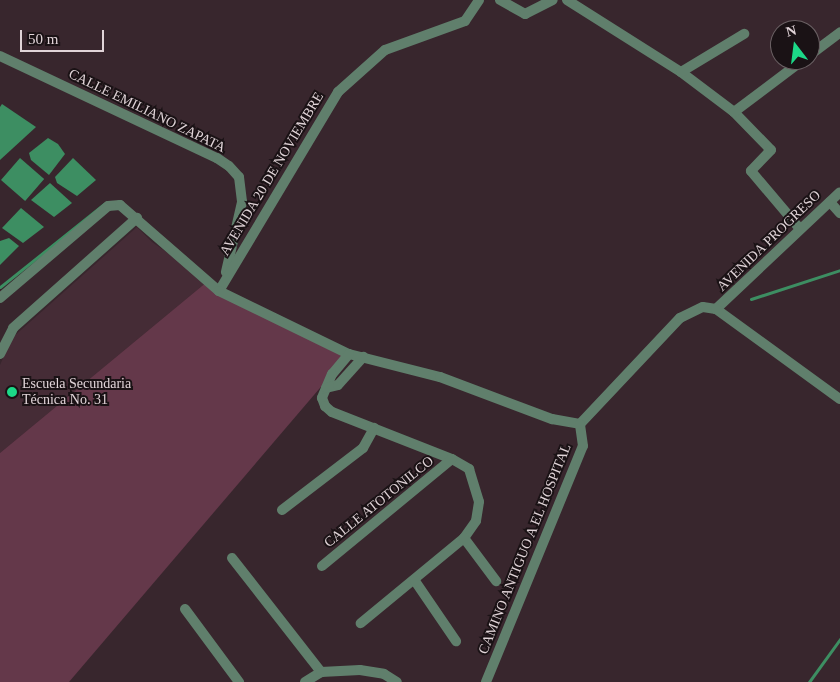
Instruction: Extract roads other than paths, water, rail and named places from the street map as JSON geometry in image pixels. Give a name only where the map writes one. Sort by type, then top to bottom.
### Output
[{"type":"street","name":"AVENIDA 20 DE NOVIEMBRE","points":[[219,291],[225,278],[338,92],[385,50],[465,21],[479,0]]},
{"type":"street","points":[[500,0],[525,14],[553,0]]},
{"type":"street","points":[[567,0],[681,72],[734,112],[771,150],[751,171],[800,228]]},
{"type":"street","points":[[820,47],[840,32]]},
{"type":"street","points":[[681,72],[744,34]]},
{"type":"street","name":"CALLE EMILIANO ZAPATA","points":[[0,56],[217,158],[229,166],[239,177],[242,202],[225,278]]},
{"type":"street","points":[[734,112],[790,70]]},
{"type":"street","name":"AVENIDA PROGRESO","points":[[716,310],[840,192]]},
{"type":"street","points":[[830,202],[840,214]]},
{"type":"street","points":[[0,298],[108,206],[120,205],[219,291],[349,354],[440,377],[552,419],[580,424],[680,318],[698,308],[716,310],[840,399]]},
{"type":"street","points":[[0,354],[13,328],[137,218]]},
{"type":"street","points":[[349,354],[332,374],[322,398],[325,406],[332,412],[452,459],[469,469],[479,502],[476,521],[464,538],[361,623]]},
{"type":"street","points":[[326,388],[338,385],[363,357]]},
{"type":"street","name":"CAMINO ANTIGUO A EL HOSPITAL","points":[[486,682],[583,446],[580,424]]},
{"type":"street","points":[[282,510],[363,448],[374,428]]},
{"type":"street","name":"CALLE ATOTONILCO","points":[[322,566],[452,459]]},
{"type":"street","points":[[464,538],[496,582]]},
{"type":"street","points":[[232,558],[321,672]]},
{"type":"street","points":[[414,581],[456,641]]},
{"type":"street","points":[[185,609],[239,682]]},
{"type":"street","points":[[305,682],[321,672],[360,670],[384,674],[398,682]]},
{"type":"waterway","points":[[0,287],[104,204]]},
{"type":"waterway","points":[[751,299],[840,270]]},
{"type":"waterway","points":[[809,682],[840,639]]},
{"type":"place","name":"Escuela Secundaria Técnica No. 31","points":[[12,392]]}]
